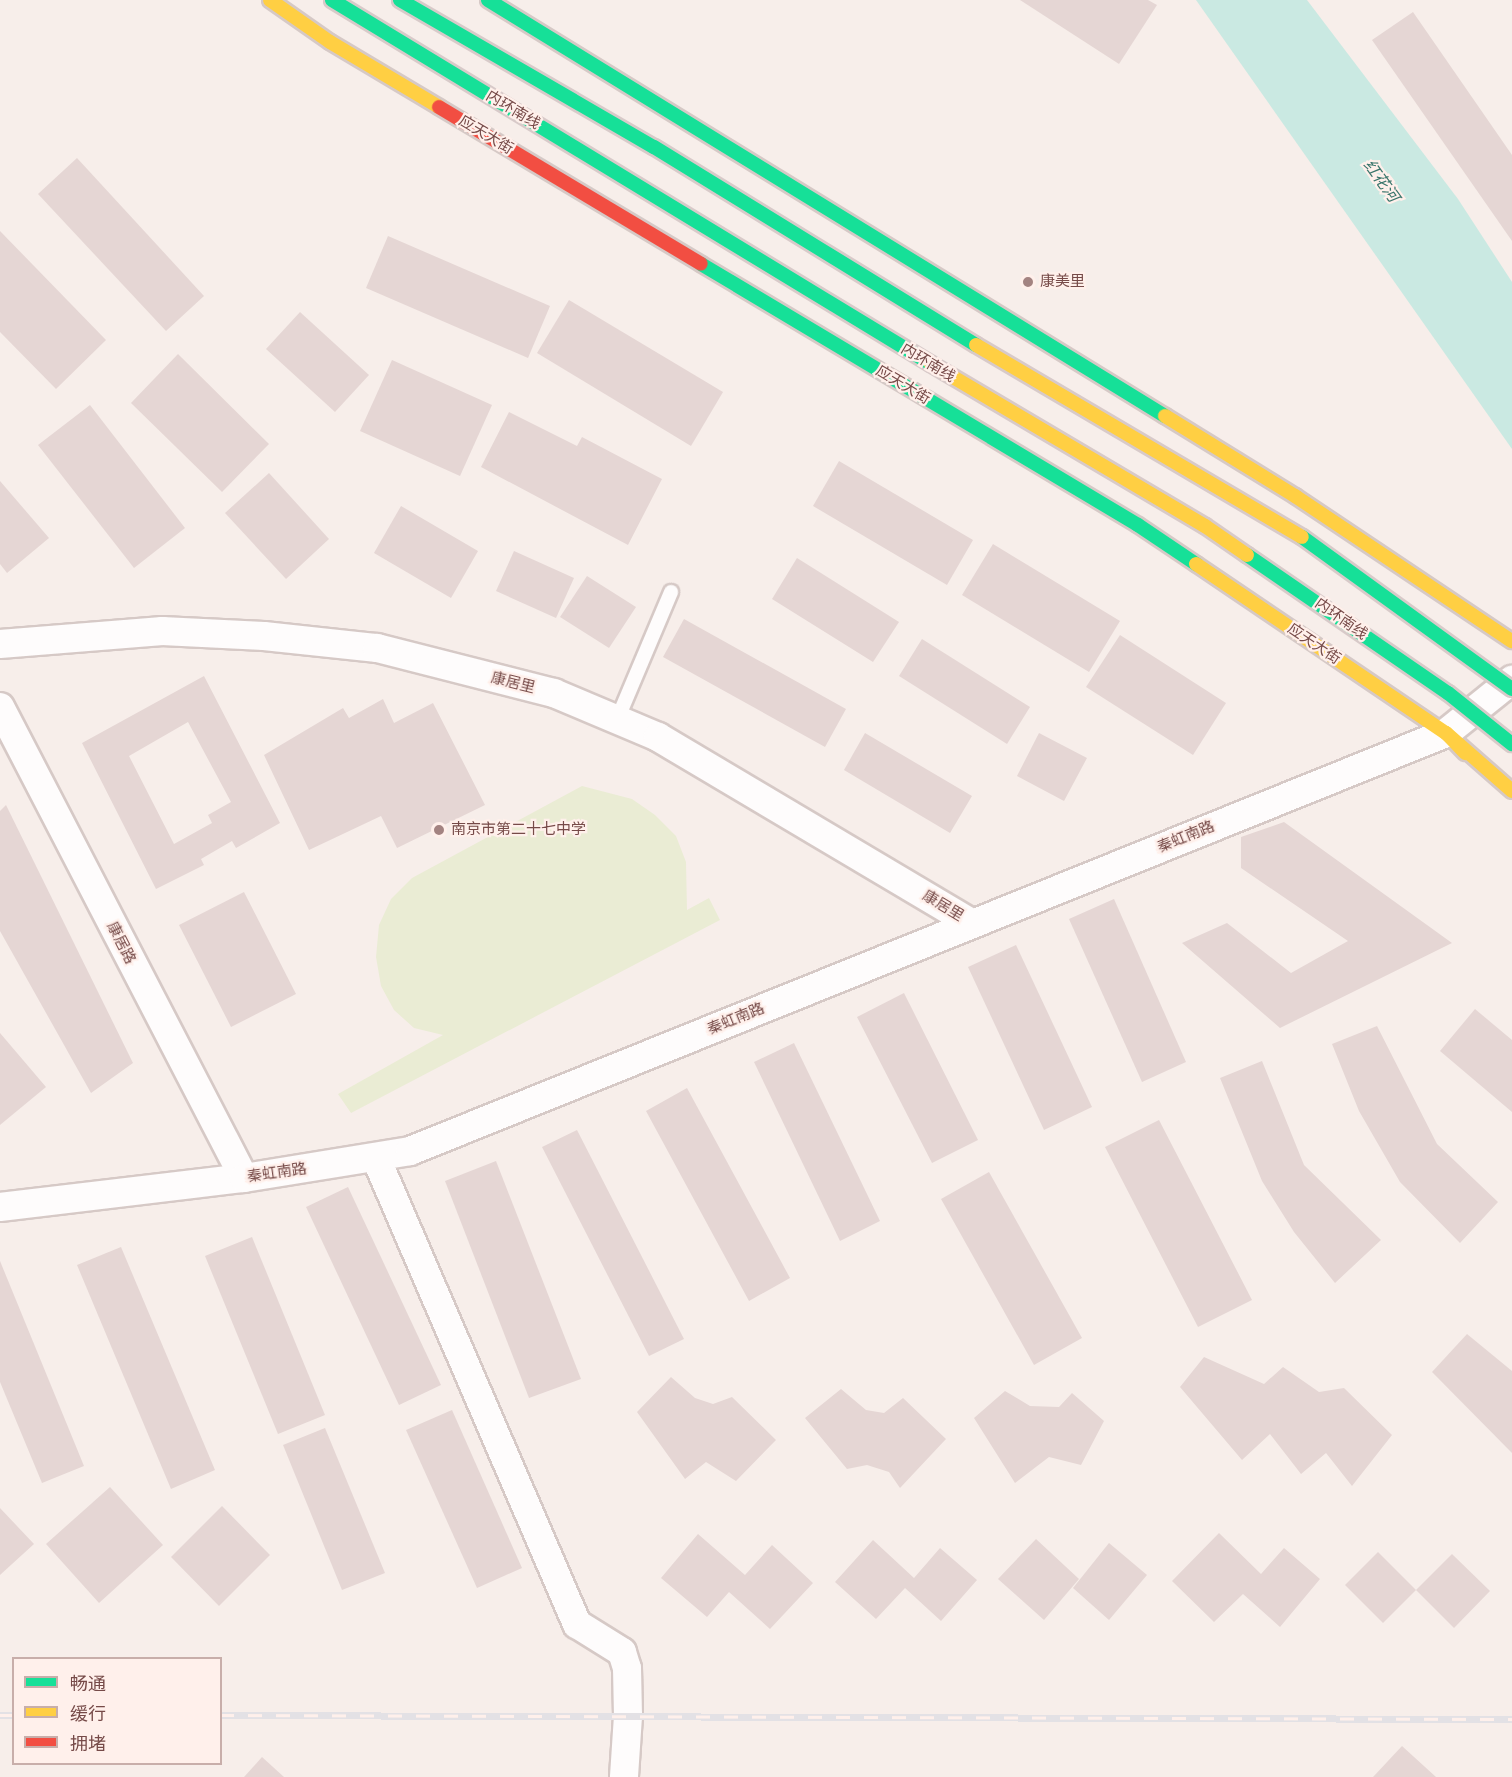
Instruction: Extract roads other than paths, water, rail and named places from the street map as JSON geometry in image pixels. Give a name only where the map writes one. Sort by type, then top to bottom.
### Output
[{"type":"main road","name":"应天大街","points":[[270,0],[330,42],[1138,525],[1446,733],[1512,802]]},
{"type":"main road","name":"内环南线","points":[[332,0],[917,356],[1205,526],[1448,693],[1512,744]]},
{"type":"main road","points":[[400,0],[654,147],[939,324],[1278,520],[1512,689]]},
{"type":"main road","points":[[488,0],[1295,496],[1506,633]]},
{"type":"main road","points":[[1446,733],[1512,791]]},
{"type":"street","name":"康居里","points":[[0,644],[162,631],[377,648],[554,693],[658,737],[971,923]]},
{"type":"street","name":"秦虹南路","points":[[0,1207],[244,1178],[410,1151],[1446,733],[1512,680]]},
{"type":"street","name":"康居路","points":[[0,707],[244,1178]]},
{"type":"street","points":[[376,1158],[572,1615],[577,1624],[622,1652],[627,1668],[628,1716],[624,1777]]},
{"type":"lane","points":[[618,720],[671,592]]},
{"type":"water","name":"红花河","points":[[1196,0],[1307,0],[1458,199],[1512,282],[1512,449]]},
{"type":"railway","points":[[0,1715],[12,1715]]},
{"type":"railway","points":[[222,1715],[1512,1719]]},
{"type":"place","name":"康美里","points":[[1028,282]]},
{"type":"place","name":"南京市第二十七中学","points":[[439,830]]}]
